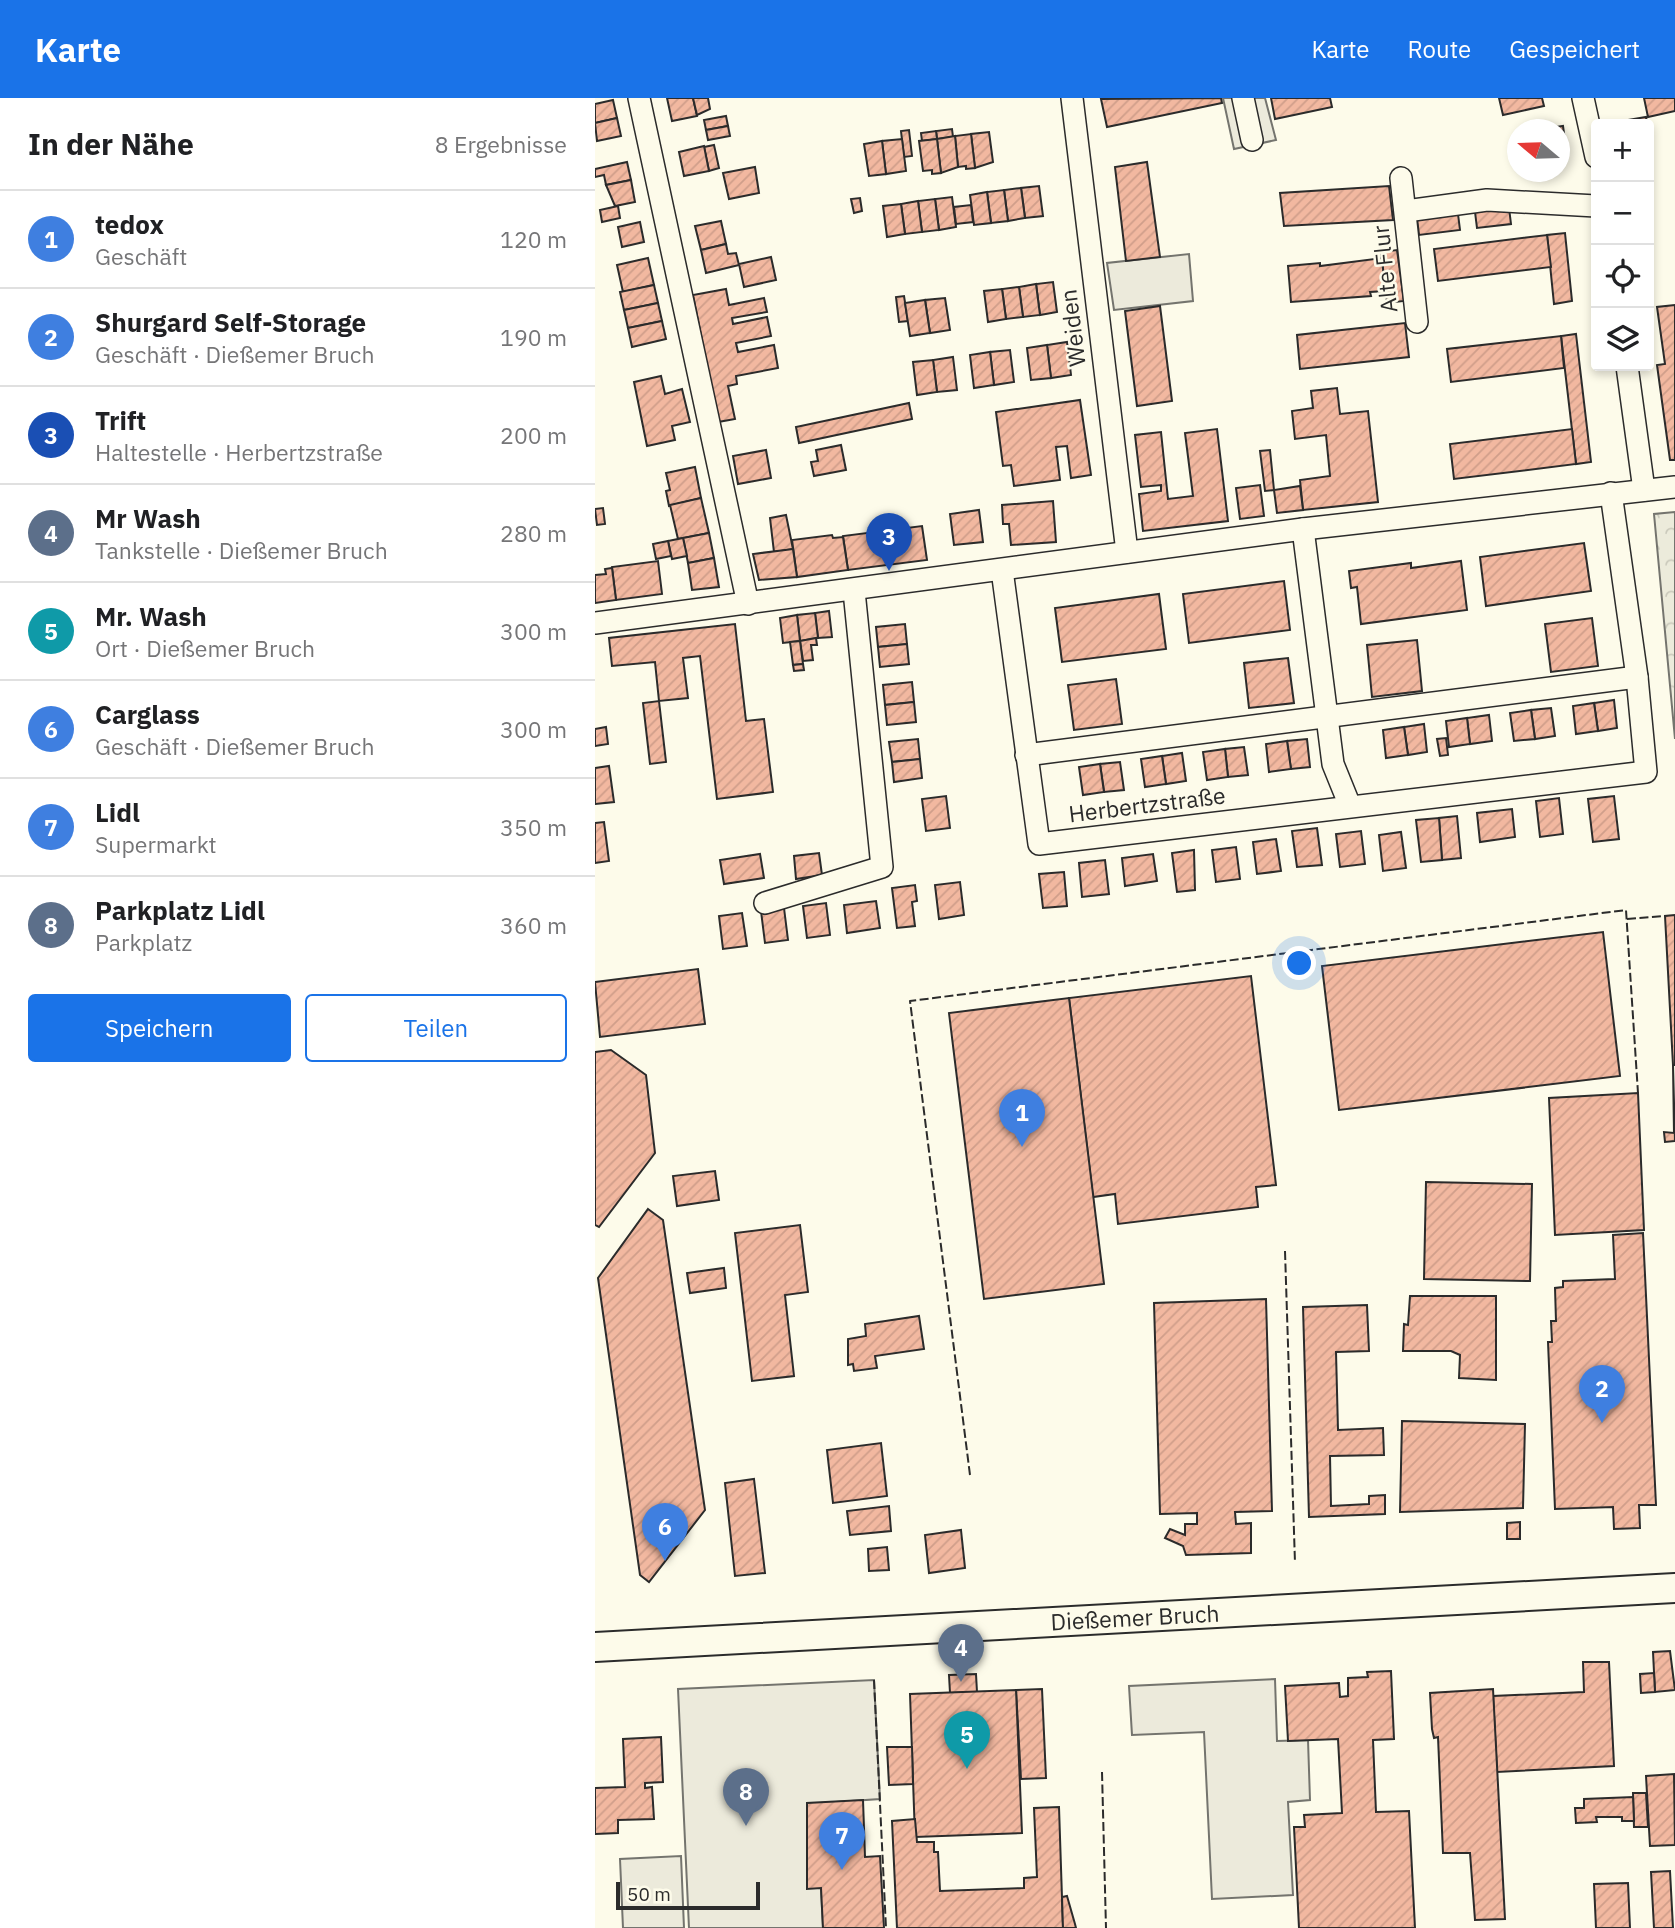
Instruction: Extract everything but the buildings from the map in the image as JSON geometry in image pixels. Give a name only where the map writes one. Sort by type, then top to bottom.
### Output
[{"type":"main road","name":"Dießemer Bruch","points":[[595,1647],[1675,1588]]},
{"type":"street","points":[[639,98],[748,604]]},
{"type":"street","name":"Weiden","points":[[1072,98],[1126,552]]},
{"type":"street","points":[[1243,98],[1252,140]]},
{"type":"street","points":[[1583,98],[1591,134]]},
{"type":"street","name":"Alte Flur","points":[[1401,178],[1417,321]]},
{"type":"street","name":"Alte Flur","points":[[1406,211],[1487,200],[1591,206]]},
{"type":"street","points":[[1628,371],[1644,491]]},
{"type":"street","points":[[595,623],[854,591],[1303,529],[1675,487]]},
{"type":"street","name":"Herbertzstraße","points":[[1002,570],[1039,844],[1646,772],[1637,677],[1611,493]]},
{"type":"street","points":[[1303,529],[1333,764],[1350,806]]},
{"type":"street","points":[[765,903],[882,867],[854,591]]},
{"type":"street","points":[[1026,755],[1637,677]]},
{"type":"green space","points":[[1675,512],[1675,739],[1654,514]]},
{"type":"shaded area","points":[[1223,98],[1265,98],[1276,140],[1234,149]]},
{"type":"shaded area","points":[[1189,254],[1193,301],[1114,310],[1107,263]]},
{"type":"shaded area","points":[[1275,1679],[1277,1741],[1308,1740],[1310,1800],[1288,1802],[1293,1895],[1212,1899],[1204,1732],[1132,1735],[1129,1686]]},
{"type":"shaded area","points":[[874,1680],[880,1799],[807,1804],[807,1888],[821,1888],[823,1928],[689,1928],[678,1689]]},
{"type":"shaded area","points":[[681,1856],[684,1928],[623,1928],[620,1859]]},
{"type":"fence","points":[[970,1475],[910,1001],[1626,910],[1638,1093]]},
{"type":"fence","points":[[1627,919],[1665,916]]},
{"type":"fence","points":[[1285,1251],[1295,1563]]},
{"type":"fence","points":[[874,1680],[886,1928]]},
{"type":"fence","points":[[1102,1772],[1106,1928]]},
{"type":"place","name":"Trift","points":[[889,571]]},
{"type":"place","name":"tedox","points":[[1022,1147]]},
{"type":"place","name":"Shurgard Self-Storage","points":[[1602,1423]]},
{"type":"place","name":"Carglass","points":[[665,1561]]},
{"type":"place","name":"Mr Wash","points":[[961,1682]]},
{"type":"place","name":"Mr. Wash","points":[[967,1769]]},
{"type":"place","name":"Parkplatz Lidl","points":[[746,1826]]},
{"type":"place","name":"Lidl","points":[[842,1870]]}]
